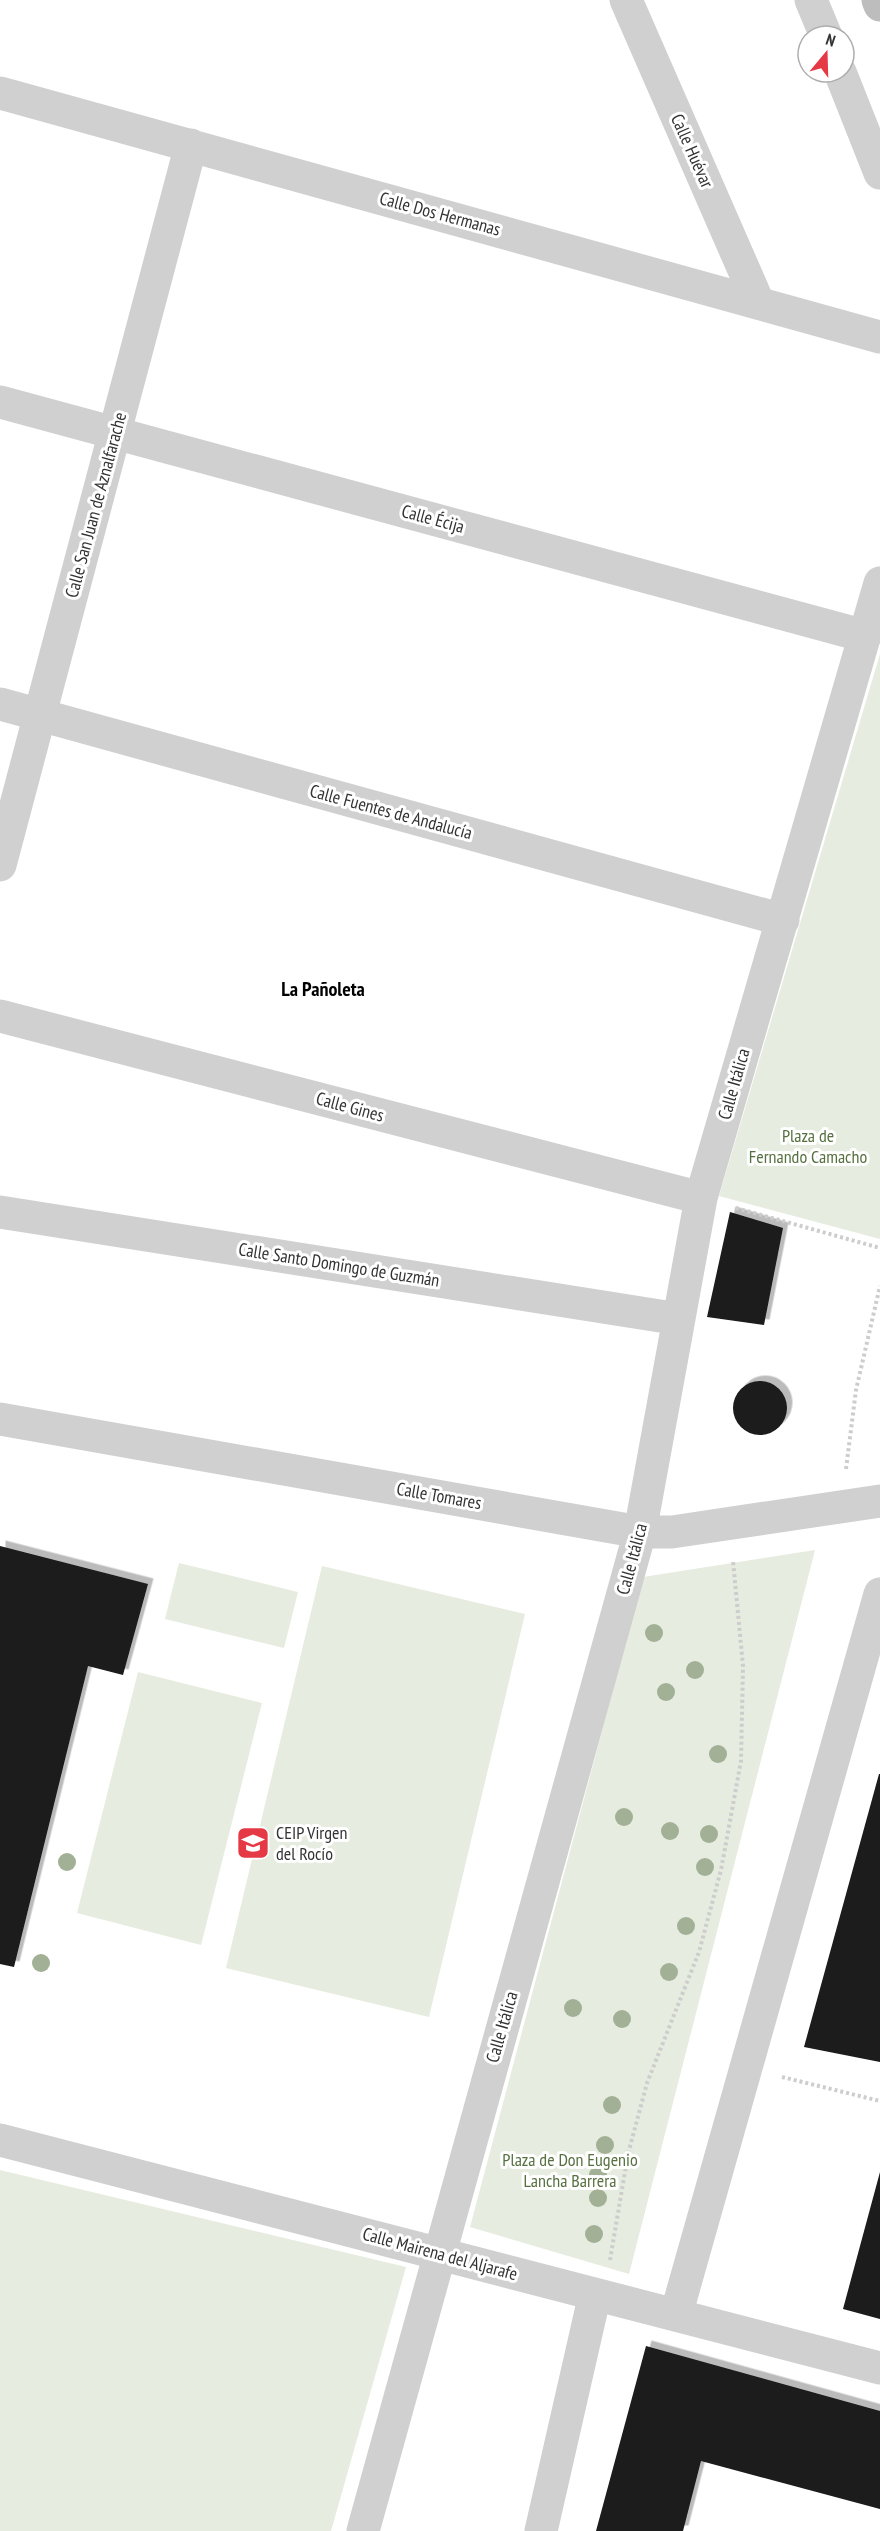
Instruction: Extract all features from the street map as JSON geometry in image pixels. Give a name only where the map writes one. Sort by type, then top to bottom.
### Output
[{"type":"street","name":"Calle Huévar","points":[[626,0],[758,302]]},
{"type":"street","points":[[811,0],[821,24]]},
{"type":"street","points":[[878,0],[880,5]]},
{"type":"street","points":[[845,84],[880,173]]},
{"type":"street","name":"Calle Dos Hermanas","points":[[0,93],[880,337]]},
{"type":"street","name":"Calle San Juan de Aznalfarache","points":[[0,865],[191,145]]},
{"type":"street","name":"Calle Écija","points":[[0,402],[865,636]]},
{"type":"street","name":"Calle Itálica","points":[[363,2531],[640,1532],[701,1198],[880,583]]},
{"type":"street","name":"Calle Fuentes de Andalucía","points":[[0,704],[783,920]]},
{"type":"street","name":"Calle Gines","points":[[0,1016],[701,1198]]},
{"type":"street","name":"Calle Santo Domingo de Guzmán","points":[[0,1212],[679,1319]]},
{"type":"street","name":"Calle Tomares","points":[[0,1419],[640,1532],[672,1532],[880,1501]]},
{"type":"street","points":[[676,2315],[880,1594]]},
{"type":"street","name":"Calle Mairena del Aljarafe","points":[[0,2140],[880,2368]]},
{"type":"street","points":[[541,2531],[599,2295]]},
{"type":"path","points":[[756,1214],[880,1248]]},
{"type":"path","points":[[841,1508],[856,1390],[880,1287]]},
{"type":"path","points":[[599,2295],[628,2154],[647,2083],[699,1952],[721,1869],[741,1761],[743,1666],[728,1524]]},
{"type":"path","points":[[746,2068],[880,2101]]},
{"type":"green space","name":"Plaza de Fernando Camacho","points":[[880,654],[880,1239],[719,1196]]},
{"type":"green space","name":"Plaza de Don Eugenio Lancha Barrera","points":[[815,1550],[629,2274],[470,2227],[643,1577]]},
{"type":"green space","points":[[179,1563],[298,1592],[284,1648],[165,1619]]},
{"type":"green space","points":[[322,1566],[525,1614],[429,2017],[226,1968]]},
{"type":"green space","points":[[138,1672],[262,1703],[201,1945],[77,1913]]},
{"type":"green space","points":[[0,2170],[406,2267],[331,2531],[0,2531]]},
{"type":"building","points":[[730,1212],[783,1228],[764,1325],[707,1317]]},
{"type":"building","points":[[755,1381],[765,1381],[775,1385],[783,1393],[787,1408],[783,1423],[775,1431],[765,1435],[755,1435],[745,1431],[737,1423],[733,1413],[733,1403],[737,1393],[745,1385]]},
{"type":"building","points":[[0,1546],[148,1584],[123,1675],[88,1666],[14,1967],[0,1964]]},
{"type":"building","points":[[880,1774],[880,2062],[804,2047]]},
{"type":"building","points":[[880,2172],[880,2319],[843,2309]]},
{"type":"building","points":[[646,2346],[880,2411],[880,2509],[701,2461],[683,2531],[596,2531]]},
{"type":"place","name":"CEIP Virgen del Rocío","points":[[253,1843]]},
{"type":"district","name":"La Pañoleta","points":[[323,989]]}]
